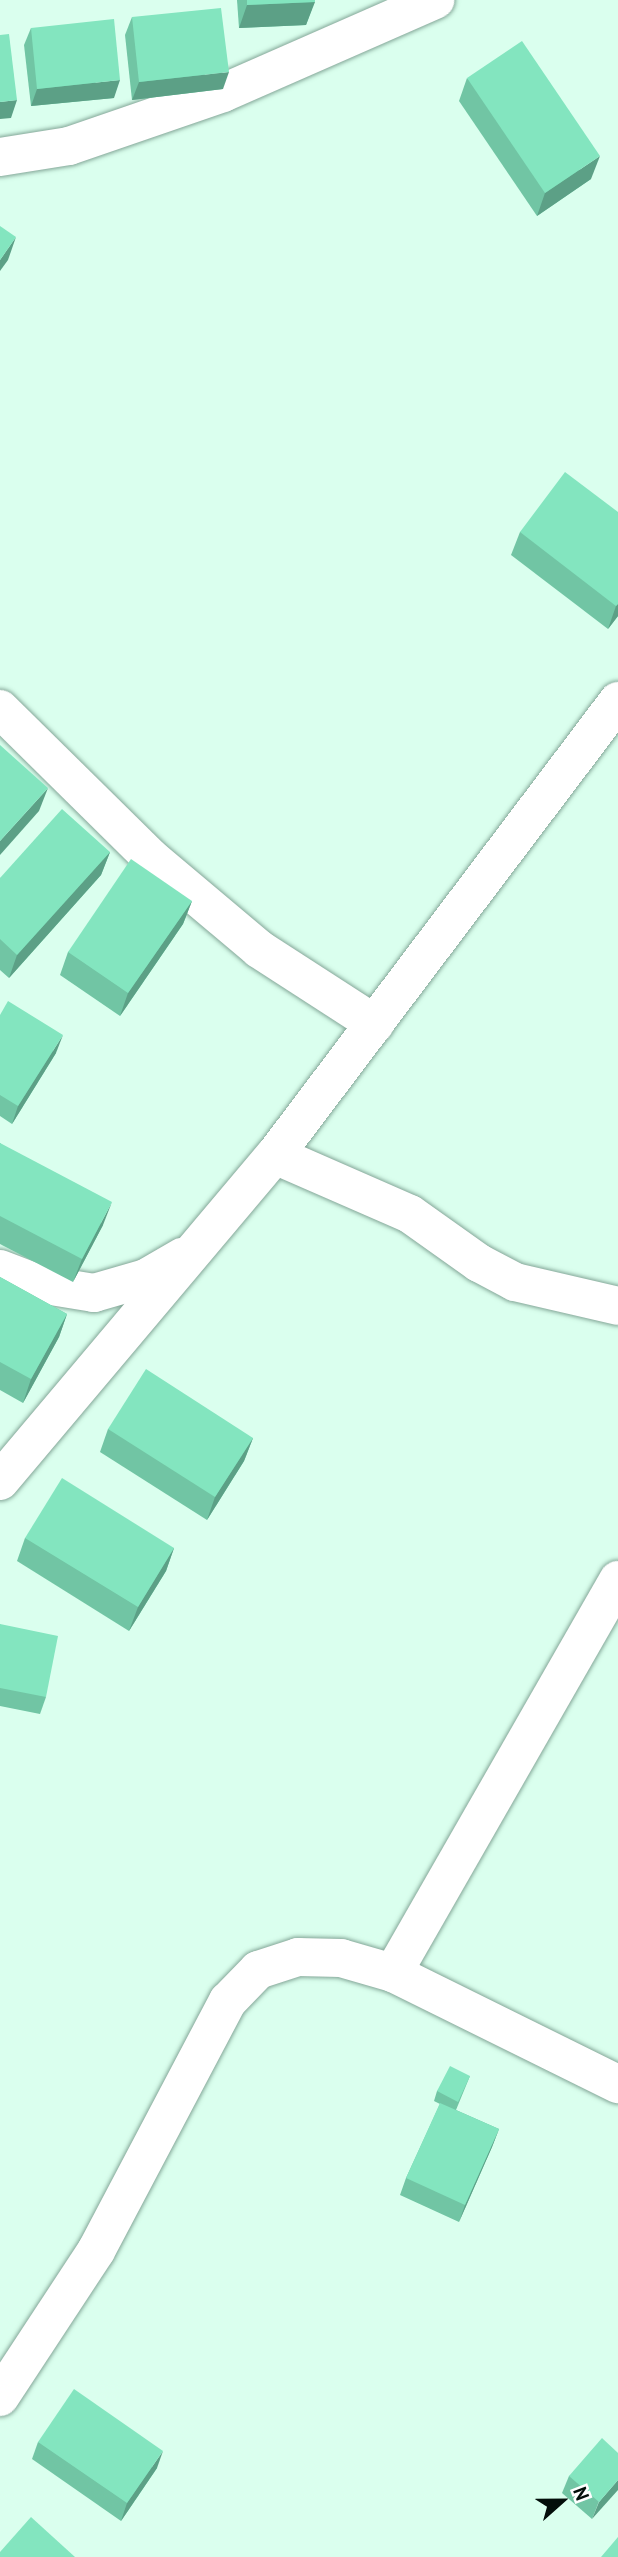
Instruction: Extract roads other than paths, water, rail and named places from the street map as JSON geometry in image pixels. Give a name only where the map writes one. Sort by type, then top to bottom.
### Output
[{"type":"street","points":[[0,157],[69,146],[223,93],[435,0]]},
{"type":"street","points":[[0,1481],[205,1243],[275,1155],[618,701]]},
{"type":"street","points":[[0,709],[152,858],[249,940],[375,1024]]},
{"type":"street","points":[[275,1155],[410,1214],[515,1282],[618,1306]]},
{"type":"street","points":[[0,1269],[39,1284],[94,1293],[146,1278],[205,1243]]},
{"type":"street","points":[[393,1973],[618,1580]]},
{"type":"street","points":[[0,2396],[96,2251],[228,2001],[258,1970],[299,1957],[341,1958],[393,1973],[618,2084]]}]
